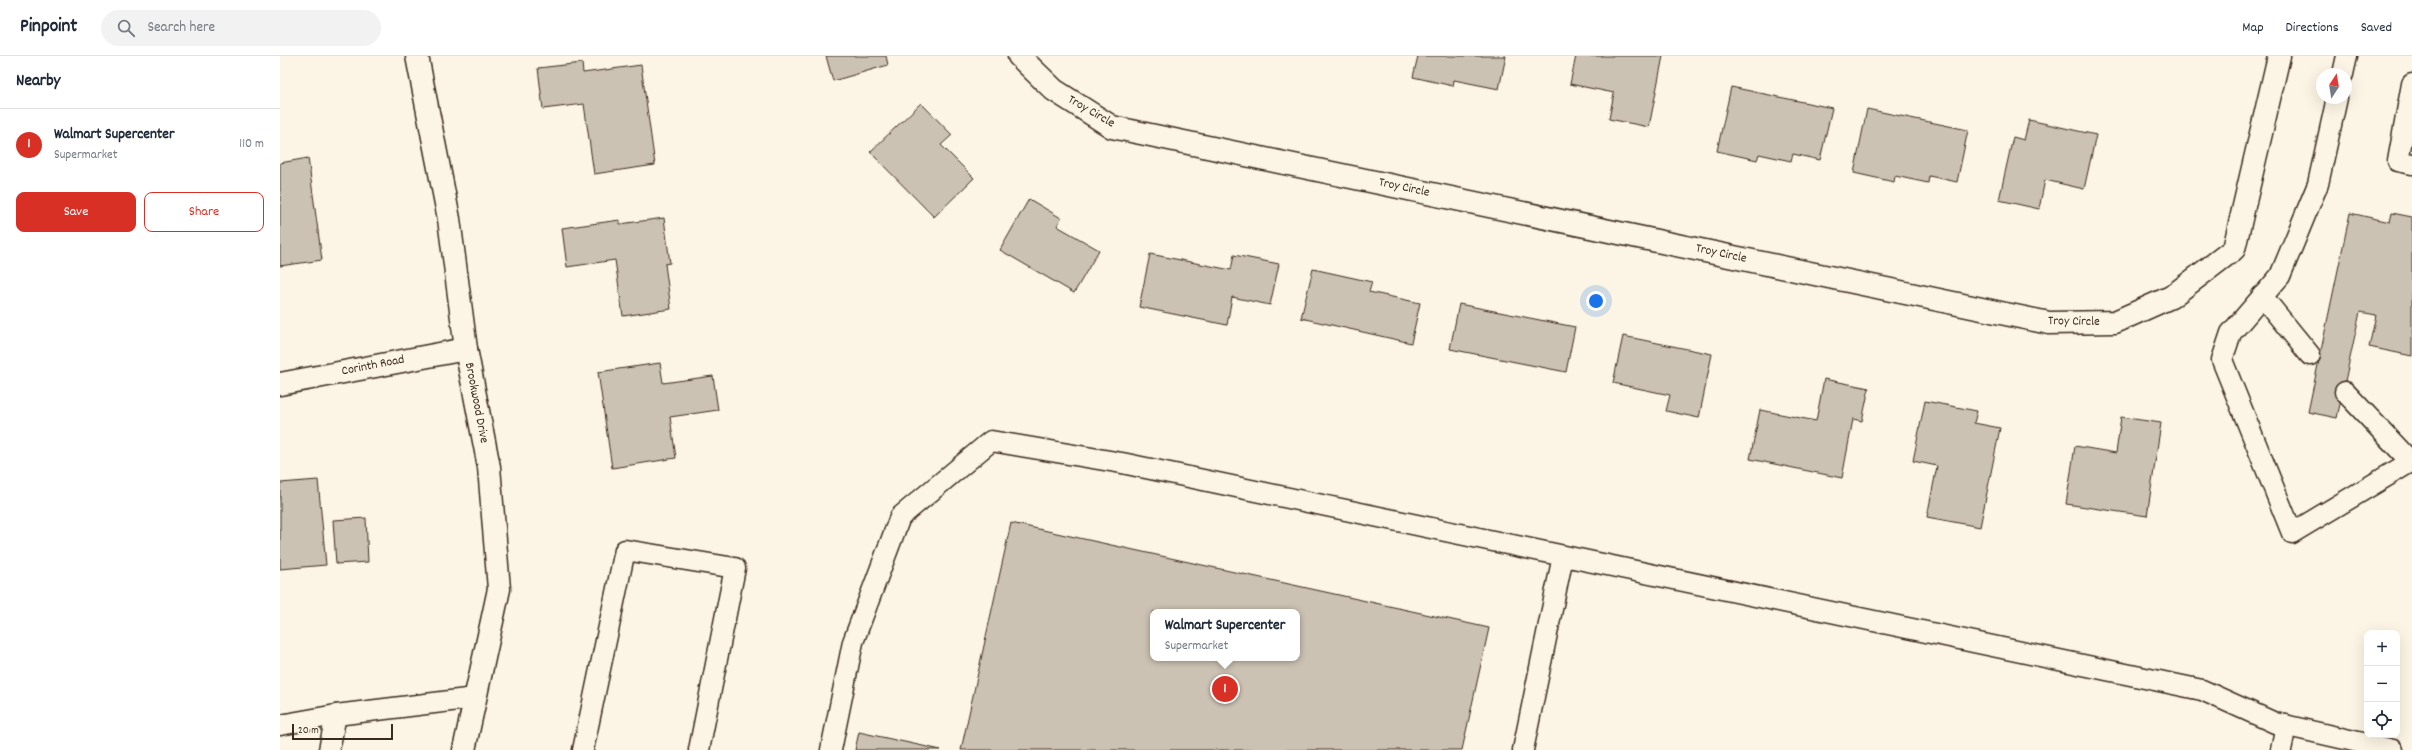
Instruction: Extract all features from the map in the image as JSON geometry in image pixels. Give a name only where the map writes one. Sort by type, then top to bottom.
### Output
[{"type":"street","name":"Brookwood Drive","points":[[417,56],[448,219],[466,349],[489,466],[499,589],[464,750]]},
{"type":"street","name":"Troy Circle","points":[[1019,56],[1054,90],[1112,127],[2048,323],[2115,322],[2171,297],[2234,249],[2279,56]]},
{"type":"street","name":"Corinth Road","points":[[280,384],[466,349]]},
{"type":"lane","points":[[2343,68],[2346,56]]},
{"type":"lane","points":[[2412,84],[2398,161],[2412,164]]},
{"type":"lane","points":[[2336,104],[2318,184],[2280,276],[2232,333],[2222,360],[2292,534],[2411,461],[2345,392]]},
{"type":"lane","points":[[2262,296],[2310,355]]},
{"type":"lane","points":[[831,750],[853,642],[900,517],[991,441],[1122,463],[2202,690],[2275,723],[2393,750]]},
{"type":"lane","points":[[583,750],[625,550],[735,568],[699,750]]},
{"type":"lane","points":[[1523,750],[1563,556]]},
{"type":"lane","points":[[280,725],[336,715],[476,698]]},
{"type":"lane","points":[[329,750],[336,715]]},
{"type":"lane","points":[[2281,750],[2286,725]]},
{"type":"building","points":[[826,56],[886,56],[888,65],[833,81]]},
{"type":"building","points":[[1418,56],[1506,56],[1499,89],[1454,80],[1453,86],[1413,77]]},
{"type":"building","points":[[1576,56],[1663,56],[1649,127],[1609,119],[1614,93],[1570,84]]},
{"type":"building","points":[[582,63],[583,73],[641,65],[655,165],[594,174],[584,104],[543,109],[538,68]]},
{"type":"building","points":[[1731,87],[1832,108],[1820,160],[1793,154],[1791,161],[1759,154],[1757,160],[1717,151]]},
{"type":"building","points":[[921,103],[952,135],[941,145],[974,178],[934,217],[870,152]]},
{"type":"building","points":[[1867,109],[1968,130],[1957,182],[1929,176],[1928,183],[1895,176],[1894,182],[1854,173]]},
{"type":"building","points":[[2029,120],[2096,135],[2084,189],[2045,180],[2039,209],[1999,200],[2013,137],[2024,140]]},
{"type":"building","points":[[308,158],[322,260],[280,266],[280,163]]},
{"type":"building","points":[[1029,199],[1061,218],[1057,226],[1099,250],[1074,293],[1000,250]]},
{"type":"building","points":[[2350,213],[2390,222],[2392,213],[2412,217],[2412,356],[2369,347],[2376,315],[2360,312],[2337,418],[2308,412]]},
{"type":"building","points":[[664,218],[670,263],[665,264],[671,309],[623,316],[615,260],[567,267],[562,228],[620,220],[620,224]]},
{"type":"building","points":[[1150,254],[1231,270],[1234,255],[1279,264],[1270,305],[1232,297],[1227,325],[1139,307]]},
{"type":"building","points":[[1313,269],[1372,282],[1369,292],[1420,303],[1411,343],[1301,318]]},
{"type":"building","points":[[1459,304],[1575,327],[1566,372],[1450,349]]},
{"type":"building","points":[[1623,336],[1712,354],[1699,418],[1666,411],[1670,395],[1613,383]]},
{"type":"building","points":[[660,363],[663,383],[713,376],[718,410],[670,417],[676,458],[612,468],[598,372]]},
{"type":"building","points":[[1824,379],[1869,388],[1862,421],[1853,419],[1842,478],[1750,459],[1760,410],[1816,421]]},
{"type":"building","points":[[1925,401],[1977,411],[1974,423],[2000,428],[1980,527],[1927,517],[1937,466],[1913,461]]},
{"type":"building","points":[[2121,417],[2161,423],[2147,516],[2066,504],[2075,446],[2116,453]]},
{"type":"building","points":[[318,480],[326,565],[280,569],[280,483]]},
{"type":"building","points":[[366,518],[368,562],[336,564],[333,520]]},
{"type":"building","points":[[1011,523],[1489,628],[1462,750],[961,750]]},
{"type":"building","points":[[859,732],[941,750],[855,750]]},
{"type":"place","name":"Walmart Supercenter","points":[[1225,689]]}]
